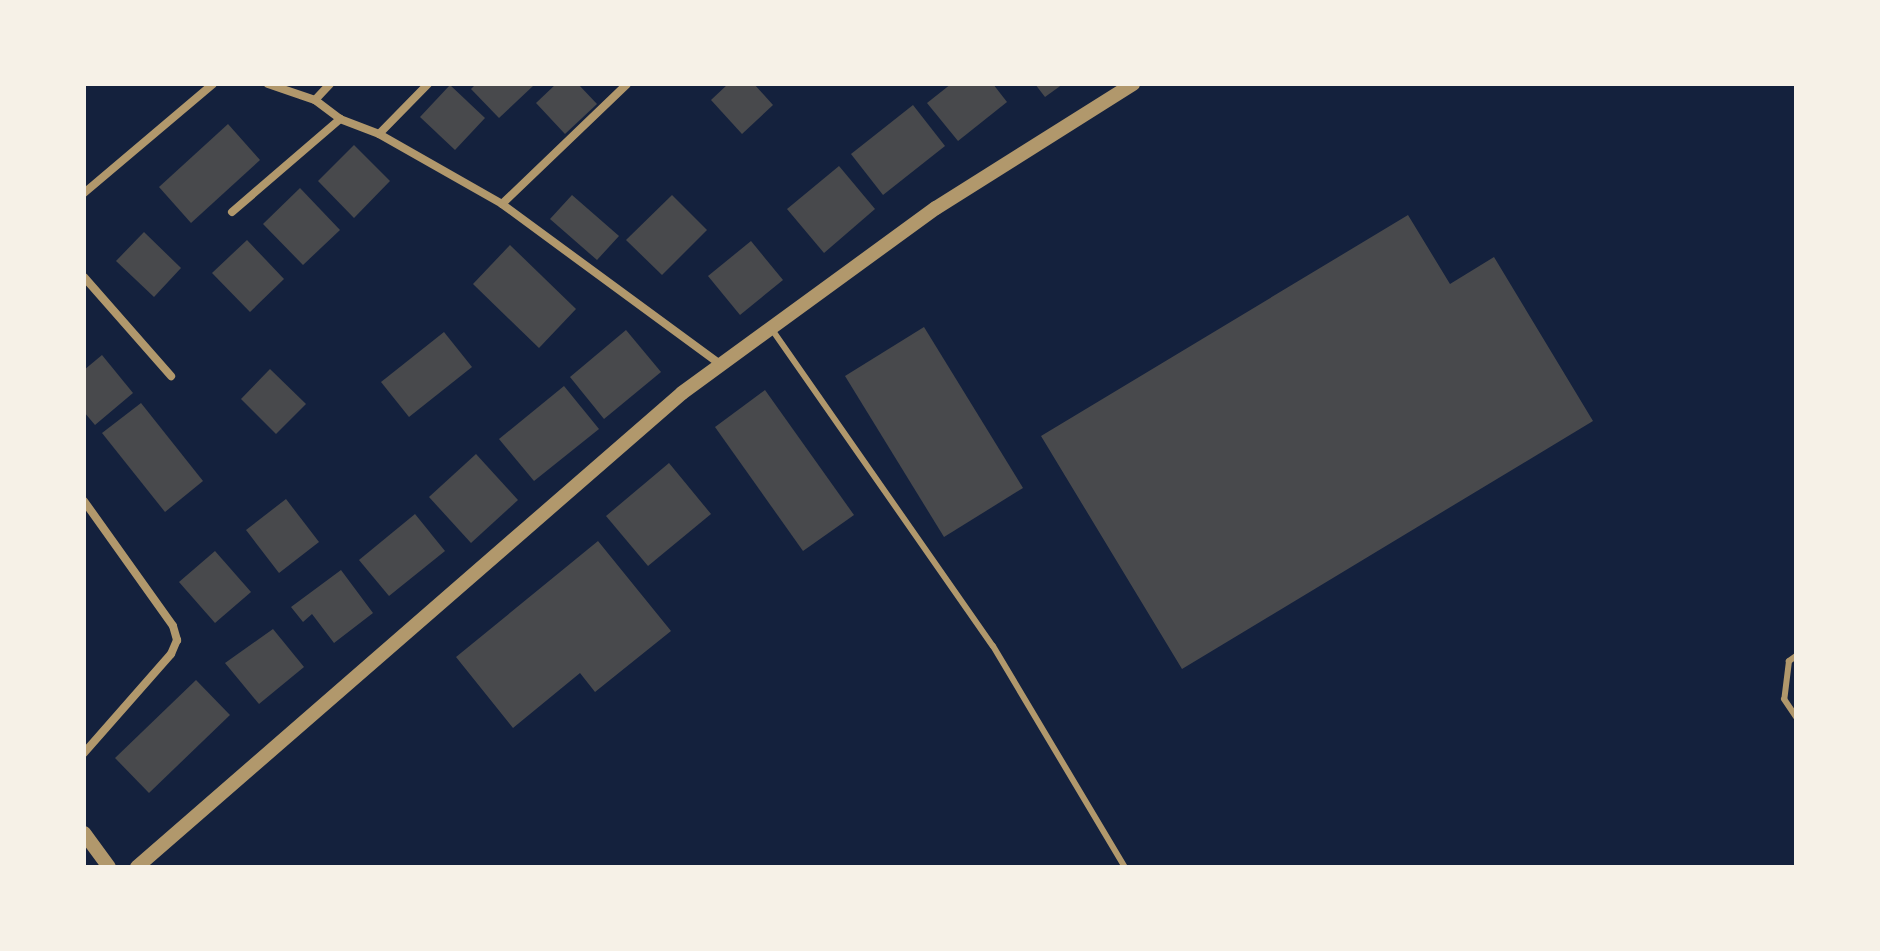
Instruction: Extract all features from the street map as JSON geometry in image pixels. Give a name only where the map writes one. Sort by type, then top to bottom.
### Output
[{"type":"street","points":[[84,193],[213,84]]},
{"type":"street","points":[[268,84],[315,100],[340,119],[379,134],[502,204],[720,364]]},
{"type":"street","points":[[315,100],[330,84]]},
{"type":"street","points":[[379,134],[428,84]]},
{"type":"street","points":[[502,204],[627,84]]},
{"type":"street","points":[[137,867],[720,364],[773,331],[936,208],[1133,84]]},
{"type":"street","points":[[232,212],[340,119]]},
{"type":"street","points":[[84,277],[171,376]]},
{"type":"street","points":[[84,501],[173,626],[177,640],[171,654],[84,753]]},
{"type":"street","points":[[84,833],[109,867]]},
{"type":"lane","points":[[773,331],[993,646],[1125,867]]},
{"type":"lane","points":[[1796,656],[1789,661],[1784,699],[1796,717]]},
{"type":"building","points":[[476,84],[533,86],[499,118],[471,89]]},
{"type":"building","points":[[556,84],[578,84],[597,104],[565,134],[536,103]]},
{"type":"building","points":[[728,84],[754,84],[773,105],[742,134],[711,100]]},
{"type":"building","points":[[951,84],[993,84],[1007,102],[958,141],[927,103]]},
{"type":"building","points":[[1035,84],[1063,84],[1045,97]]},
{"type":"building","points":[[450,85],[485,118],[455,150],[420,117]]},
{"type":"building","points":[[913,105],[945,146],[883,195],[851,154]]},
{"type":"building","points":[[228,124],[260,160],[191,223],[159,187]]},
{"type":"building","points":[[354,145],[390,181],[354,218],[318,181]]},
{"type":"building","points":[[839,166],[875,209],[824,253],[787,209]]},
{"type":"building","points":[[300,188],[340,230],[303,265],[263,224]]},
{"type":"building","points":[[572,195],[619,236],[597,260],[550,219]]},
{"type":"building","points":[[672,195],[707,230],[662,275],[626,240]]},
{"type":"building","points":[[1408,215],[1450,284],[1494,257],[1593,421],[1182,669],[1041,436]]},
{"type":"building","points":[[144,232],[181,268],[154,297],[116,261]]},
{"type":"building","points":[[247,240],[284,279],[250,312],[212,273]]},
{"type":"building","points":[[751,241],[783,280],[740,315],[708,276]]},
{"type":"building","points":[[510,245],[576,309],[539,348],[473,284]]},
{"type":"building","points":[[924,327],[1023,488],[944,537],[845,376]]},
{"type":"building","points":[[626,330],[661,372],[604,419],[570,377]]},
{"type":"building","points":[[444,332],[472,367],[409,417],[381,382]]},
{"type":"building","points":[[102,355],[133,393],[95,425],[84,412],[84,370]]},
{"type":"building","points":[[270,369],[306,404],[276,434],[241,399]]},
{"type":"building","points":[[564,386],[599,429],[534,481],[499,439]]},
{"type":"building","points":[[765,390],[854,515],[803,551],[715,427]]},
{"type":"building","points":[[141,403],[203,481],[165,512],[102,433]]},
{"type":"building","points":[[476,454],[518,500],[471,543],[429,497]]},
{"type":"building","points":[[669,463],[711,514],[648,566],[606,516]]},
{"type":"building","points":[[286,499],[319,542],[279,573],[246,530]]},
{"type":"building","points":[[415,514],[445,551],[389,596],[359,560]]},
{"type":"building","points":[[598,541],[671,631],[595,692],[580,673],[513,728],[456,657]]},
{"type":"building","points":[[215,551],[251,592],[215,623],[179,582]]},
{"type":"building","points":[[341,570],[373,613],[334,643],[312,614],[303,622],[291,607]]},
{"type":"building","points":[[273,629],[304,667],[259,704],[225,663]]},
{"type":"building","points":[[196,680],[230,715],[149,793],[115,758]]}]
